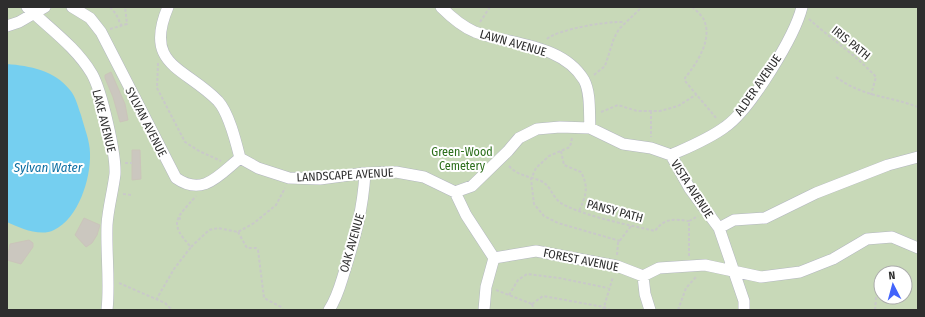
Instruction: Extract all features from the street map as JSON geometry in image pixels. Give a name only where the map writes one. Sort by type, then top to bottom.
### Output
[{"type":"lane","points":[[7,26],[19,22],[31,10],[45,7]]},
{"type":"lane","name":"SYLVAN AVENUE","points":[[72,7],[90,18],[99,30],[176,178],[187,186],[199,186]]},
{"type":"lane","points":[[168,7],[161,24],[159,37],[162,50],[175,68],[219,102],[233,132],[235,162],[214,179],[199,186]]},
{"type":"lane","name":"LAWN AVENUE","points":[[441,7],[473,31],[494,38],[540,48],[575,68],[584,80],[588,95],[590,128]]},
{"type":"lane","name":"ALDER AVENUE","points":[[670,155],[724,128],[753,96],[775,64],[791,35],[801,9]]},
{"type":"lane","name":"LAKE AVENUE","points":[[31,10],[48,28],[72,46],[92,75],[104,110],[111,141],[115,173],[107,225],[107,310]]},
{"type":"lane","name":"VISTA AVENUE","points":[[455,192],[472,186],[519,138],[536,129],[560,127],[590,128],[623,144],[651,148],[670,155],[690,189],[719,228],[734,220],[765,218],[824,190],[888,165],[918,157]]},
{"type":"lane","name":"LANDSCAPE AVENUE","points":[[235,162],[290,178],[320,179],[365,173],[396,172],[424,177],[455,192]]},
{"type":"lane","name":"OAK AVENUE","points":[[329,310],[336,300],[357,234],[363,203],[365,173]]},
{"type":"lane","points":[[455,192],[466,215],[494,258],[486,287],[484,310]]},
{"type":"lane","points":[[719,228],[744,301],[744,310]]},
{"type":"lane","points":[[650,310],[645,294],[643,276],[659,268],[705,265],[761,277],[800,272],[833,258],[867,238],[892,237],[918,248]]},
{"type":"lane","name":"FOREST AVENUE","points":[[494,258],[536,251],[617,266],[643,276]]},
{"type":"path","points":[[110,7],[116,14],[122,27]]},
{"type":"path","points":[[99,30],[122,27],[127,24],[125,7]]},
{"type":"path","points":[[473,31],[490,7]]},
{"type":"path","points":[[591,77],[605,66],[614,38],[624,22],[642,7]]},
{"type":"path","points":[[692,7],[702,17],[706,28],[705,40],[698,61],[685,78],[685,81],[724,128]]},
{"type":"path","name":"IRIS PATH","points":[[801,9],[832,40],[858,58],[876,77],[871,95]]},
{"type":"path","points":[[540,48],[551,35],[558,32],[624,22]]},
{"type":"path","points":[[162,50],[158,65],[157,88],[185,142],[199,151],[235,162]]},
{"type":"path","points":[[836,77],[849,86],[871,95],[898,100],[918,107]]},
{"type":"path","points":[[598,114],[618,105],[637,111],[651,111],[678,106],[697,94]]},
{"type":"path","points":[[651,111],[651,142]]},
{"type":"path","points":[[572,137],[570,147],[549,156],[542,161],[531,179],[534,204],[544,216],[558,223],[620,240]]},
{"type":"path","points":[[501,157],[513,171],[542,182],[551,190],[554,198],[579,211],[587,189],[586,180],[582,172],[564,165],[561,151]]},
{"type":"path","points":[[156,300],[174,269],[191,247],[209,230],[218,228],[238,232],[254,223],[276,205],[290,178]]},
{"type":"path","points":[[191,247],[180,235],[177,225],[178,218],[198,192],[199,186]]},
{"type":"path","name":"PANSY PATH","points":[[579,211],[655,232],[659,225],[668,220],[689,222],[688,266]]},
{"type":"path","points":[[238,232],[247,248],[256,248],[258,250],[264,298],[281,307],[283,310]]},
{"type":"path","points":[[678,310],[686,288],[705,265]]},
{"type":"path","points":[[509,295],[518,280],[527,274],[559,278],[608,288],[603,308]]},
{"type":"path","points":[[108,282],[119,283],[165,304],[172,310]]},
{"type":"path","points":[[486,287],[532,304]]},
{"type":"path","points":[[532,304],[543,296],[610,310],[621,310]]},
{"type":"path","points":[[532,304],[534,310]]},
{"type":"green space","name":"Green-Wood Cemetery","points":[[7,7],[918,7],[918,310],[7,310]]},
{"type":"water","name":"Sylvan Water","points":[[7,64],[41,70],[64,83],[75,99],[88,139],[90,148],[90,163],[81,197],[70,217],[62,225],[48,232],[43,233],[30,231],[7,222]]},
{"type":"building","points":[[111,72],[125,104],[128,120],[120,122],[113,97],[105,78],[105,75]]},
{"type":"building","points":[[132,150],[140,150],[141,179],[132,180]]},
{"type":"building","points":[[84,218],[100,225],[97,235],[92,243],[86,247],[75,235]]},
{"type":"building","points":[[29,240],[33,243],[33,247],[21,264],[7,260],[10,244]]}]
